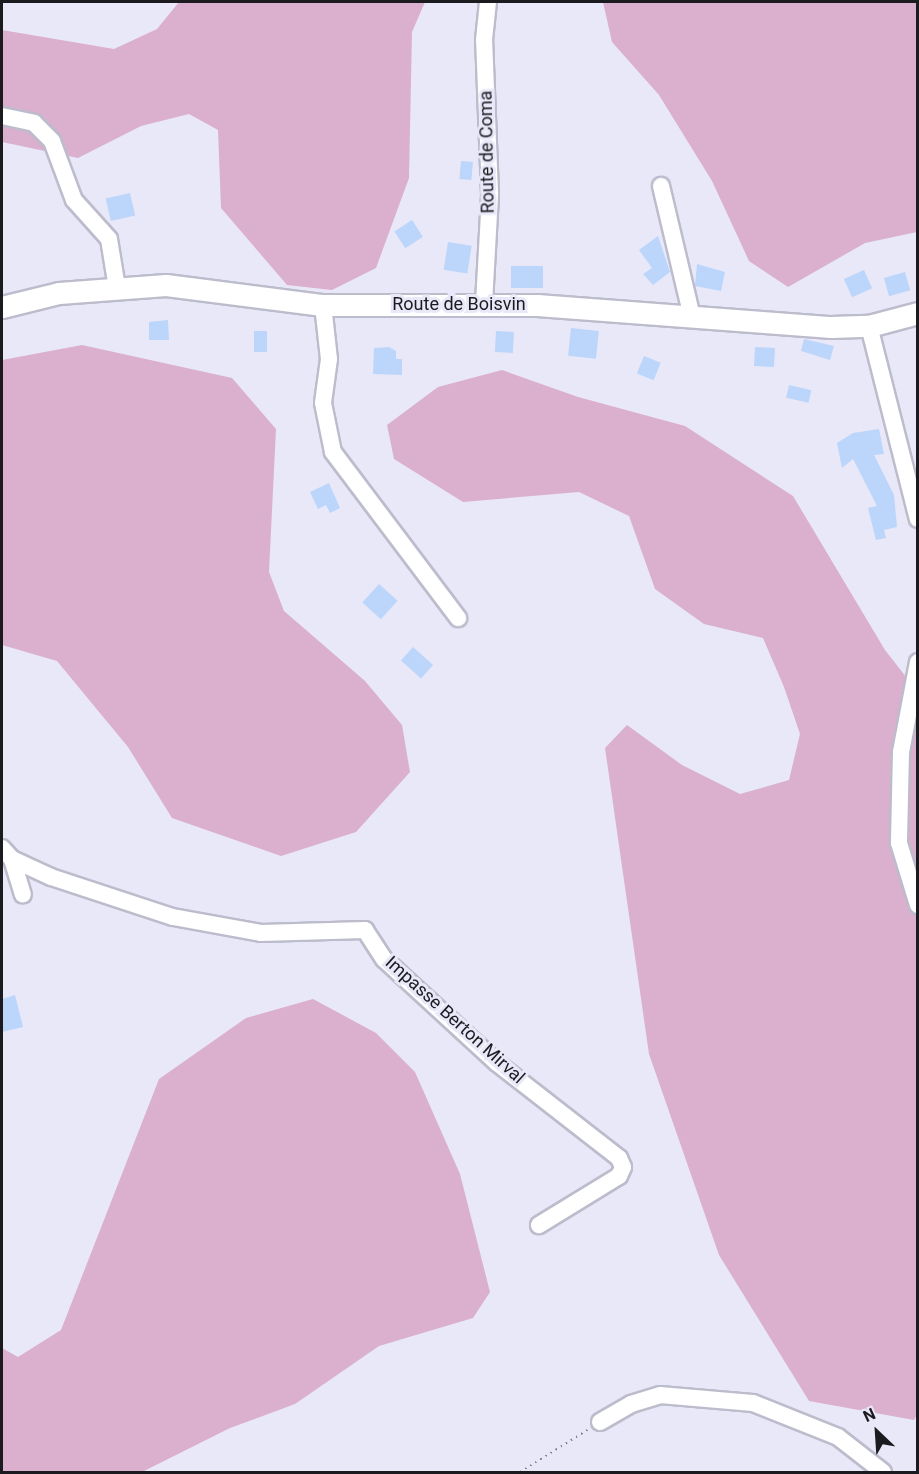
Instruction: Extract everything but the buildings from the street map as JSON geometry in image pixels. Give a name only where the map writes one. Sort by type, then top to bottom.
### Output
[{"type":"main road","name":"Route de Boisvin","points":[[2,307],[59,293],[166,285],[323,305],[484,303],[692,317],[741,324],[869,326],[918,313]]},
{"type":"street","name":"Route de Coma","points":[[484,303],[490,194],[484,40],[488,2]]},
{"type":"street","points":[[2,116],[34,123],[52,141],[74,200],[109,239],[117,288]]},
{"type":"street","points":[[661,186],[692,317]]},
{"type":"street","points":[[323,305],[329,359],[324,419],[333,452],[458,618]]},
{"type":"street","points":[[869,326],[911,461],[918,519]]},
{"type":"street","points":[[918,662],[900,752],[899,843],[918,905]]},
{"type":"street","points":[[7,853],[23,894]]},
{"type":"street","name":"Impasse Berton Mirval","points":[[7,853],[51,877],[173,917],[261,933],[365,930],[384,959],[497,1063],[619,1158],[623,1167],[619,1176],[539,1225]]},
{"type":"street","points":[[600,1422],[631,1404],[660,1395],[753,1403],[838,1437],[883,1473]]},
{"type":"path","points":[[520,1473],[600,1422]]},
{"type":"shaded area","points":[[179,2],[425,2],[412,32],[409,178],[376,268],[332,290],[287,285],[221,208],[218,130],[189,114],[141,126],[78,158],[2,142],[2,30],[114,49],[157,29]]},
{"type":"shaded area","points":[[603,2],[917,2],[917,232],[865,243],[788,287],[749,261],[712,181],[659,95],[612,42]]},
{"type":"shaded area","points":[[82,345],[232,378],[276,429],[269,572],[284,611],[365,681],[402,725],[410,772],[356,832],[281,856],[172,818],[128,747],[57,661],[2,645],[2,360]]},
{"type":"shaded area","points":[[502,370],[578,397],[685,426],[793,496],[885,650],[917,691],[918,1413],[914,1420],[809,1401],[719,1255],[649,1054],[605,748],[627,725],[682,765],[740,794],[789,780],[800,734],[784,687],[763,638],[704,624],[655,589],[629,516],[579,492],[463,502],[394,459],[387,425],[438,387]]},
{"type":"shaded area","points":[[313,999],[376,1033],[415,1072],[460,1174],[490,1292],[473,1318],[379,1346],[295,1404],[230,1428],[142,1472],[2,1472],[2,1348],[18,1357],[61,1330],[159,1079],[246,1018]]}]
